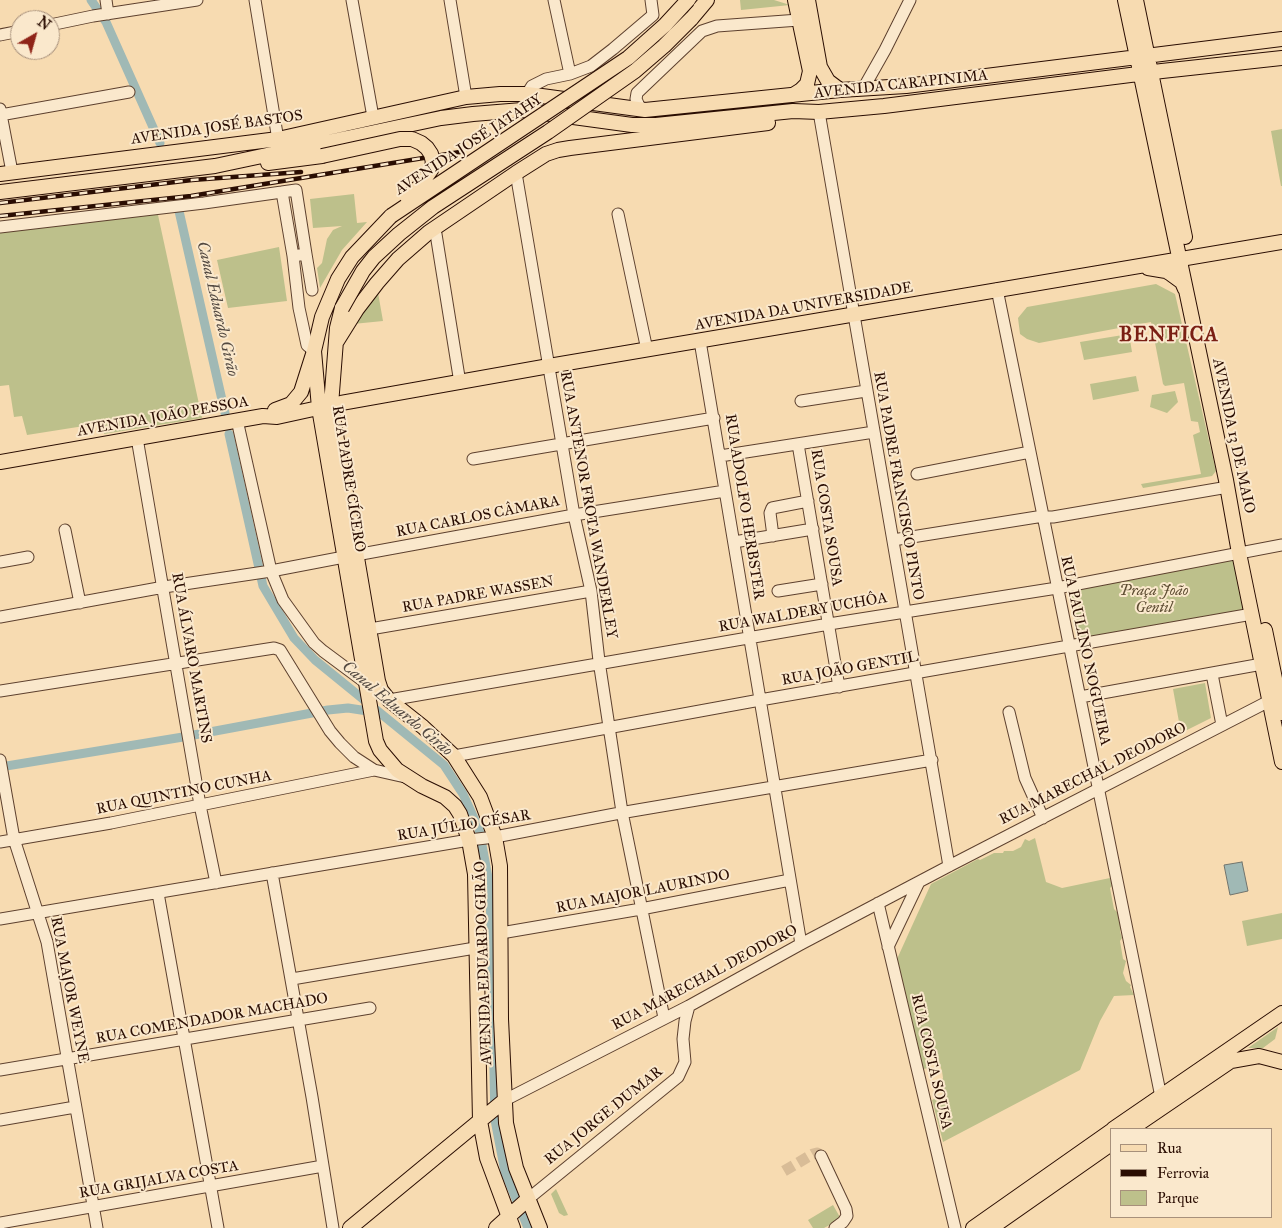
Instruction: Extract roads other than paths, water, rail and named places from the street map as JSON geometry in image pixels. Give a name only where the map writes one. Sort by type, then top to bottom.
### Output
[{"type":"main road","name":"AVENIDA JOSÉ JATAHY","points":[[263,416],[284,408],[296,399],[304,388],[328,300],[344,268],[371,235],[391,216],[628,58],[665,25],[688,0]]},
{"type":"main road","points":[[336,342],[342,308],[363,271],[374,257],[433,207],[548,132],[635,71],[678,33],[707,0]]},
{"type":"main road","points":[[793,95],[806,84],[810,71],[796,0]]},
{"type":"main road","name":"AVENIDA 13 DE MAIO","points":[[1125,0],[1142,56]]},
{"type":"main road","name":"AVENIDA 13 DE MAIO","points":[[1136,0],[1145,73],[1244,552],[1252,614],[1262,664],[1277,697],[1282,762]]},
{"type":"main road","points":[[811,1],[820,67],[828,81],[840,90]]},
{"type":"main road","name":"AVENIDA CARAPINIMA","points":[[527,94],[645,110],[840,90],[906,86],[1282,39]]},
{"type":"main road","name":"AVENIDA CARAPINIMA","points":[[522,110],[632,125],[656,125],[793,111],[814,112],[884,106],[1145,73],[1282,58]]},
{"type":"main road","name":"AVENIDA JOSÉ BASTOS","points":[[6,173],[280,151],[373,117],[466,97],[527,94]]},
{"type":"main road","name":"AVENIDA JOSÉ BASTOS","points":[[0,192],[215,166],[441,118],[522,110]]},
{"type":"main road","points":[[336,342],[357,309],[398,259],[429,232],[546,154],[558,150],[803,118],[814,112]]},
{"type":"main road","points":[[280,151],[322,156],[400,139],[412,139],[427,148],[431,154],[432,170],[419,187],[398,204],[391,216]]},
{"type":"main road","name":"AVENIDA DA UNIVERSIDADE","points":[[325,406],[997,289],[1282,242]]},
{"type":"main road","name":"AVENIDA 13 DE MAIO","points":[[1184,258],[1186,291],[1227,483],[1282,713]]},
{"type":"main road","points":[[1139,267],[1166,271],[1182,282],[1186,291]]},
{"type":"main road","name":"RUA PADRE CÍCERO","points":[[325,406],[336,342]]},
{"type":"main road","name":"RUA PADRE CÍCERO","points":[[314,351],[350,556],[371,713]]},
{"type":"main road","name":"AVENIDA JOÃO PESSOA","points":[[0,462],[237,420],[263,416],[277,417],[325,406]]},
{"type":"main road","name":"RUA PADRE CÍCERO","points":[[350,556],[370,629],[378,681],[381,690],[389,700]]},
{"type":"main road","name":"AVENIDA EDUARDO GIRÃO","points":[[389,700],[423,727],[454,756],[480,797],[492,838],[500,866],[501,1019],[487,1158],[518,1212],[540,1228]]},
{"type":"main road","name":"AVENIDA EDUARDO GIRÃO","points":[[371,713],[376,741],[389,762],[408,777],[451,802],[460,814],[472,840],[475,874],[475,948],[493,1110],[506,1123],[516,1168],[518,1212]]},
{"type":"main road","points":[[1132,1128],[1162,1101],[1282,1013]]},
{"type":"main road","points":[[1115,1128],[1230,1061],[1258,1056],[1282,1062]]},
{"type":"main road","points":[[350,1228],[493,1110]]},
{"type":"main road","points":[[973,1228],[1110,1131]]},
{"type":"main road","points":[[991,1228],[1110,1145]]},
{"type":"main road","name":"RUA JORGE DUMAR","points":[[496,1228],[518,1212]]},
{"type":"street","points":[[106,0],[106,14]]},
{"type":"street","points":[[60,23],[197,0]]},
{"type":"street","points":[[256,0],[280,151]]},
{"type":"street","points":[[352,0],[373,117]]},
{"type":"street","points":[[450,0],[466,97]]},
{"type":"street","points":[[554,0],[570,74]]},
{"type":"street","points":[[527,94],[532,86],[546,79],[570,74],[591,66],[653,15],[651,0]]},
{"type":"street","points":[[863,88],[886,50],[910,0]]},
{"type":"street","points":[[645,110],[639,106],[636,99],[637,93],[702,31],[717,26],[799,20]]},
{"type":"street","points":[[6,173],[0,112],[129,92]]},
{"type":"street","name":"RUA PADRE FRANCISCO PINTO","points":[[814,112],[854,315],[949,866]]},
{"type":"street","name":"RUA ANTENOR FROTA WANDERLEY","points":[[516,173],[574,514],[591,592],[622,812],[664,1018]]},
{"type":"street","points":[[0,226],[204,203],[296,190],[312,290]]},
{"type":"street","name":"RUA PADRE CÍCERO","points":[[282,192],[306,345],[314,351]]},
{"type":"street","points":[[618,214],[647,350]]},
{"type":"street","points":[[436,234],[460,383]]},
{"type":"street","points":[[293,256],[306,254]]},
{"type":"street","name":"RUA PAULINO NOGUEIRA","points":[[997,289],[1162,1101]]},
{"type":"street","name":"RUA ADOLFO HERBSTER","points":[[700,341],[801,944]]},
{"type":"street","points":[[801,401],[866,391]]},
{"type":"street","points":[[473,459],[714,418]]},
{"type":"street","points":[[237,420],[269,571],[278,590],[288,610],[311,639],[367,688]]},
{"type":"street","points":[[720,456],[874,432]]},
{"type":"street","name":"RUA ÁLVARO MARTINS","points":[[137,438],[200,805],[216,883]]},
{"type":"street","name":"RUA COSTA SOUSA","points":[[798,444],[839,687]]},
{"type":"street","points":[[917,474],[1030,452]]},
{"type":"street","points":[[893,540],[1042,516],[1052,510],[1227,483]]},
{"type":"street","name":"RUA CARLOS CÂMARA","points":[[0,617],[164,587],[269,571],[574,514],[725,490]]},
{"type":"street","points":[[773,536],[770,513],[772,508],[808,501]]},
{"type":"street","points":[[734,542],[813,529]]},
{"type":"street","points":[[65,530],[80,603]]},
{"type":"street","name":"RUA WALDERY UCHÔA","points":[[389,700],[905,611],[1057,588],[1282,545]]},
{"type":"street","points":[[0,562],[28,557]]},
{"type":"street","points":[[778,591],[822,584]]},
{"type":"street","name":"RUA PADRE WASSEN","points":[[370,629],[591,592]]},
{"type":"street","name":"RUA JOÃO GENTIL","points":[[454,756],[760,700],[1252,614]]},
{"type":"street","points":[[0,690],[274,648],[280,650],[340,744],[354,757],[374,770],[408,777]]},
{"type":"street","points":[[1080,697],[1262,664]]},
{"type":"street","points":[[1212,674],[1222,724]]},
{"type":"street","name":"RUA MARECHAL DEODORO","points":[[493,1110],[949,866],[1277,697]]},
{"type":"street","points":[[1009,712],[1025,778],[1042,818]]},
{"type":"street","name":"RUA JÚLIO CÉSAR","points":[[0,919],[492,838],[622,812],[932,760]]},
{"type":"street","name":"RUA MAJOR WEYNE","points":[[1,765],[14,839],[47,942],[97,1228]]},
{"type":"street","name":"RUA QUINTINO CUNHA","points":[[0,842],[374,770]]},
{"type":"street","points":[[272,873],[299,1019],[333,1228]]},
{"type":"street","name":"RUA MAJOR LAURINDO","points":[[501,933],[641,910],[790,880]]},
{"type":"street","points":[[888,947],[919,882]]},
{"type":"street","points":[[158,893],[218,1228]]},
{"type":"street","name":"RUA COSTA SOUSA","points":[[878,904],[955,1228]]},
{"type":"street","points":[[292,979],[475,948]]},
{"type":"street","name":"RUA JORGE DUMAR","points":[[518,1212],[678,1077],[685,1062],[683,1039],[689,1006]]},
{"type":"street","name":"RUA COMENDADOR MACHADO","points":[[0,1070],[370,1008]]},
{"type":"street","points":[[664,1018],[674,1023],[683,1039]]},
{"type":"street","points":[[0,1120],[75,1106]]},
{"type":"street","points":[[821,1156],[846,1209],[847,1216],[835,1228]]},
{"type":"street","name":"RUA GRIJALVA COSTA","points":[[0,1223],[323,1166]]},
{"type":"water","points":[[1242,862],[1248,891],[1230,895],[1224,865]]},
{"type":"waterway","name":"Canal Eduardo Girão","points":[[91,0],[106,22],[160,143]]},
{"type":"waterway","name":"Canal Eduardo Girão","points":[[179,211],[225,413]]},
{"type":"waterway","name":"Canal Eduardo Girão","points":[[229,434],[263,586],[294,638],[315,660],[444,765],[463,794],[479,829],[490,888],[495,1120],[505,1172],[528,1228]]},
{"type":"waterway","points":[[0,767],[183,737],[328,710],[348,708],[374,712]]},
{"type":"tunnel","points":[[784,1171],[813,1154],[817,1153],[821,1156]]},
{"type":"railway","points":[[0,216],[191,196],[460,152]]},
{"type":"railway","points":[[0,203],[192,180],[301,172]]},
{"type":"district","name":"BENFICA","points":[[1169,336]]},
{"type":"park label","name":"Praça João Gentil","points":[[1154,600]]}]
